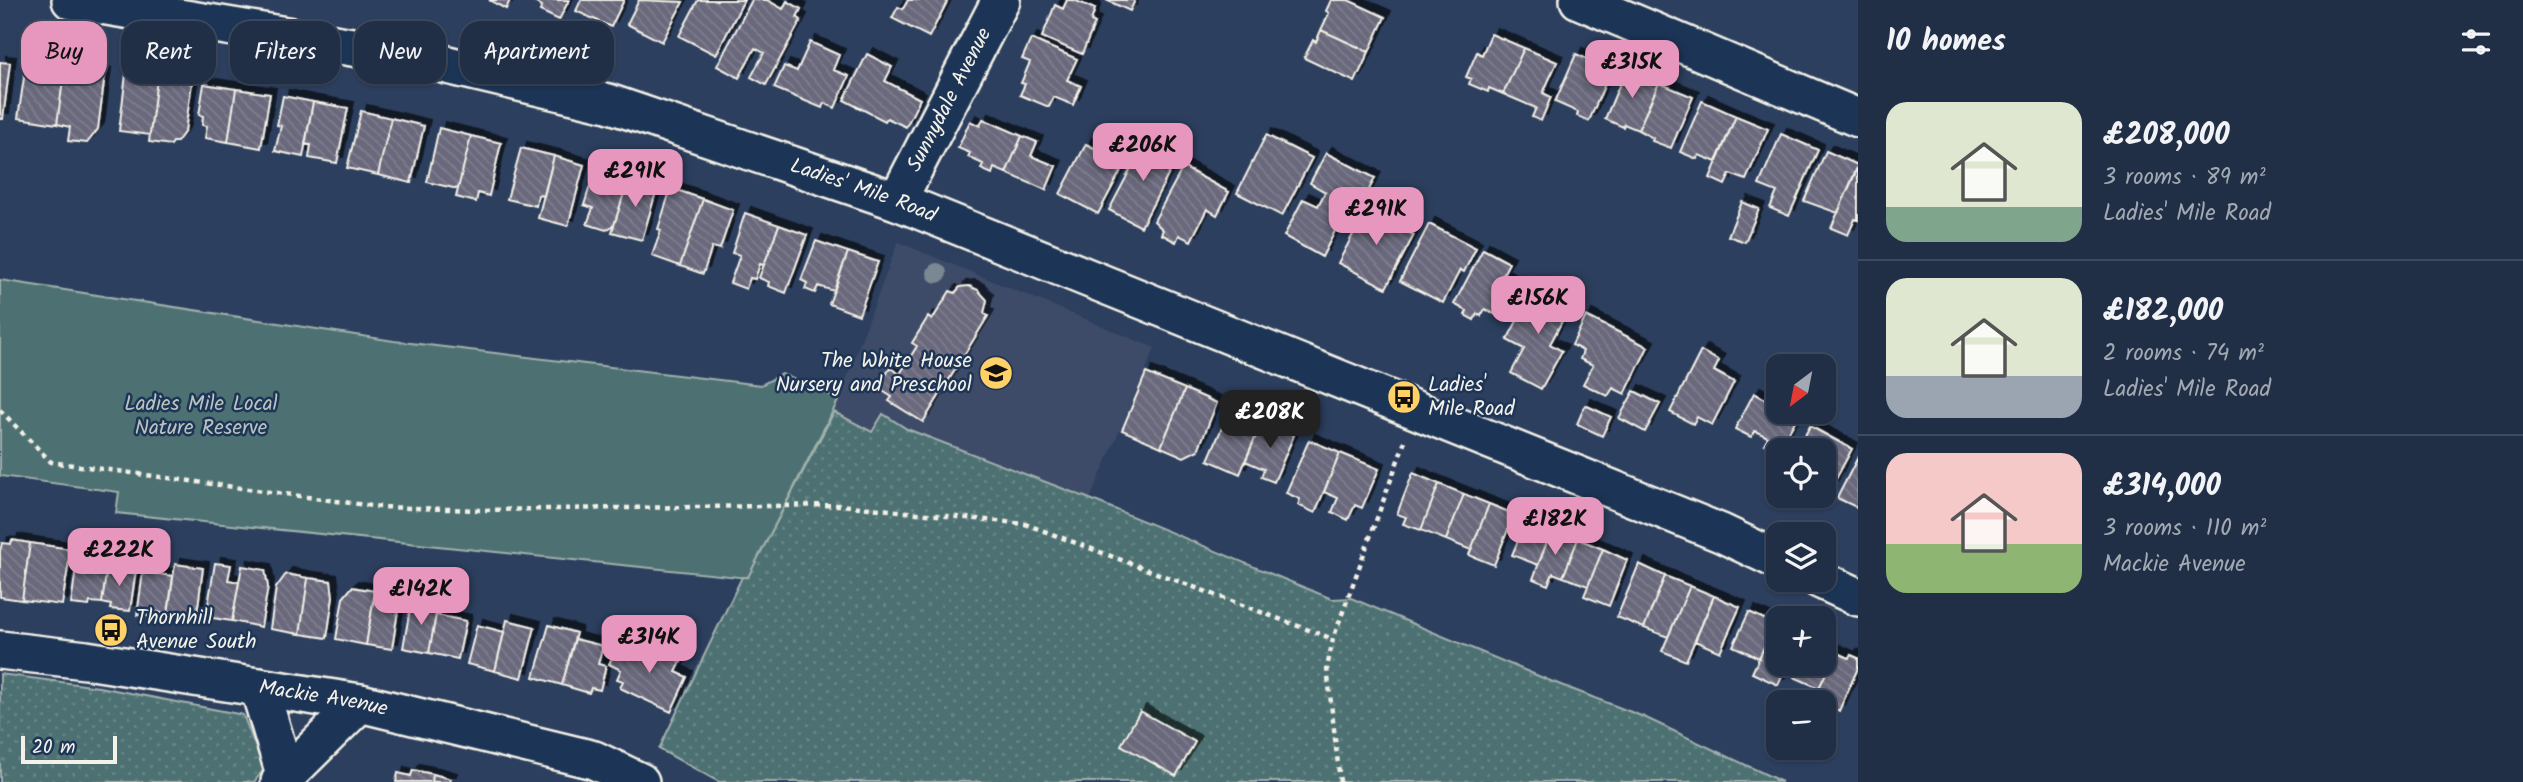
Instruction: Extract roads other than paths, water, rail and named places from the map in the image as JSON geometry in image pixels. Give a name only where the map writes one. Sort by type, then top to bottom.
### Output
[{"type":"street","name":"Ladies' Mile Road","points":[[71,0],[418,58],[608,103],[897,201],[1721,533],[1766,554]]},
{"type":"street","name":"Sunnydale Avenue","points":[[897,201],[1001,0]]},
{"type":"street","points":[[1579,0],[1858,118]]},
{"type":"street","points":[[1836,587],[1858,597]]},
{"type":"street","name":"Mackie Avenue","points":[[0,650],[86,660],[360,704],[594,761],[640,782]]},
{"type":"street","points":[[259,687],[282,778],[360,704]]},
{"type":"place","name":"The White House Nursery and Preschool","points":[[996,373]]},
{"type":"place","name":"Ladies' Mile Road","points":[[1404,397]]},
{"type":"place","name":"Thornhill Avenue South","points":[[111,630]]},
{"type":"park label","name":"Ladies Mile Local Nature Reserve","points":[[201,416]]}]
